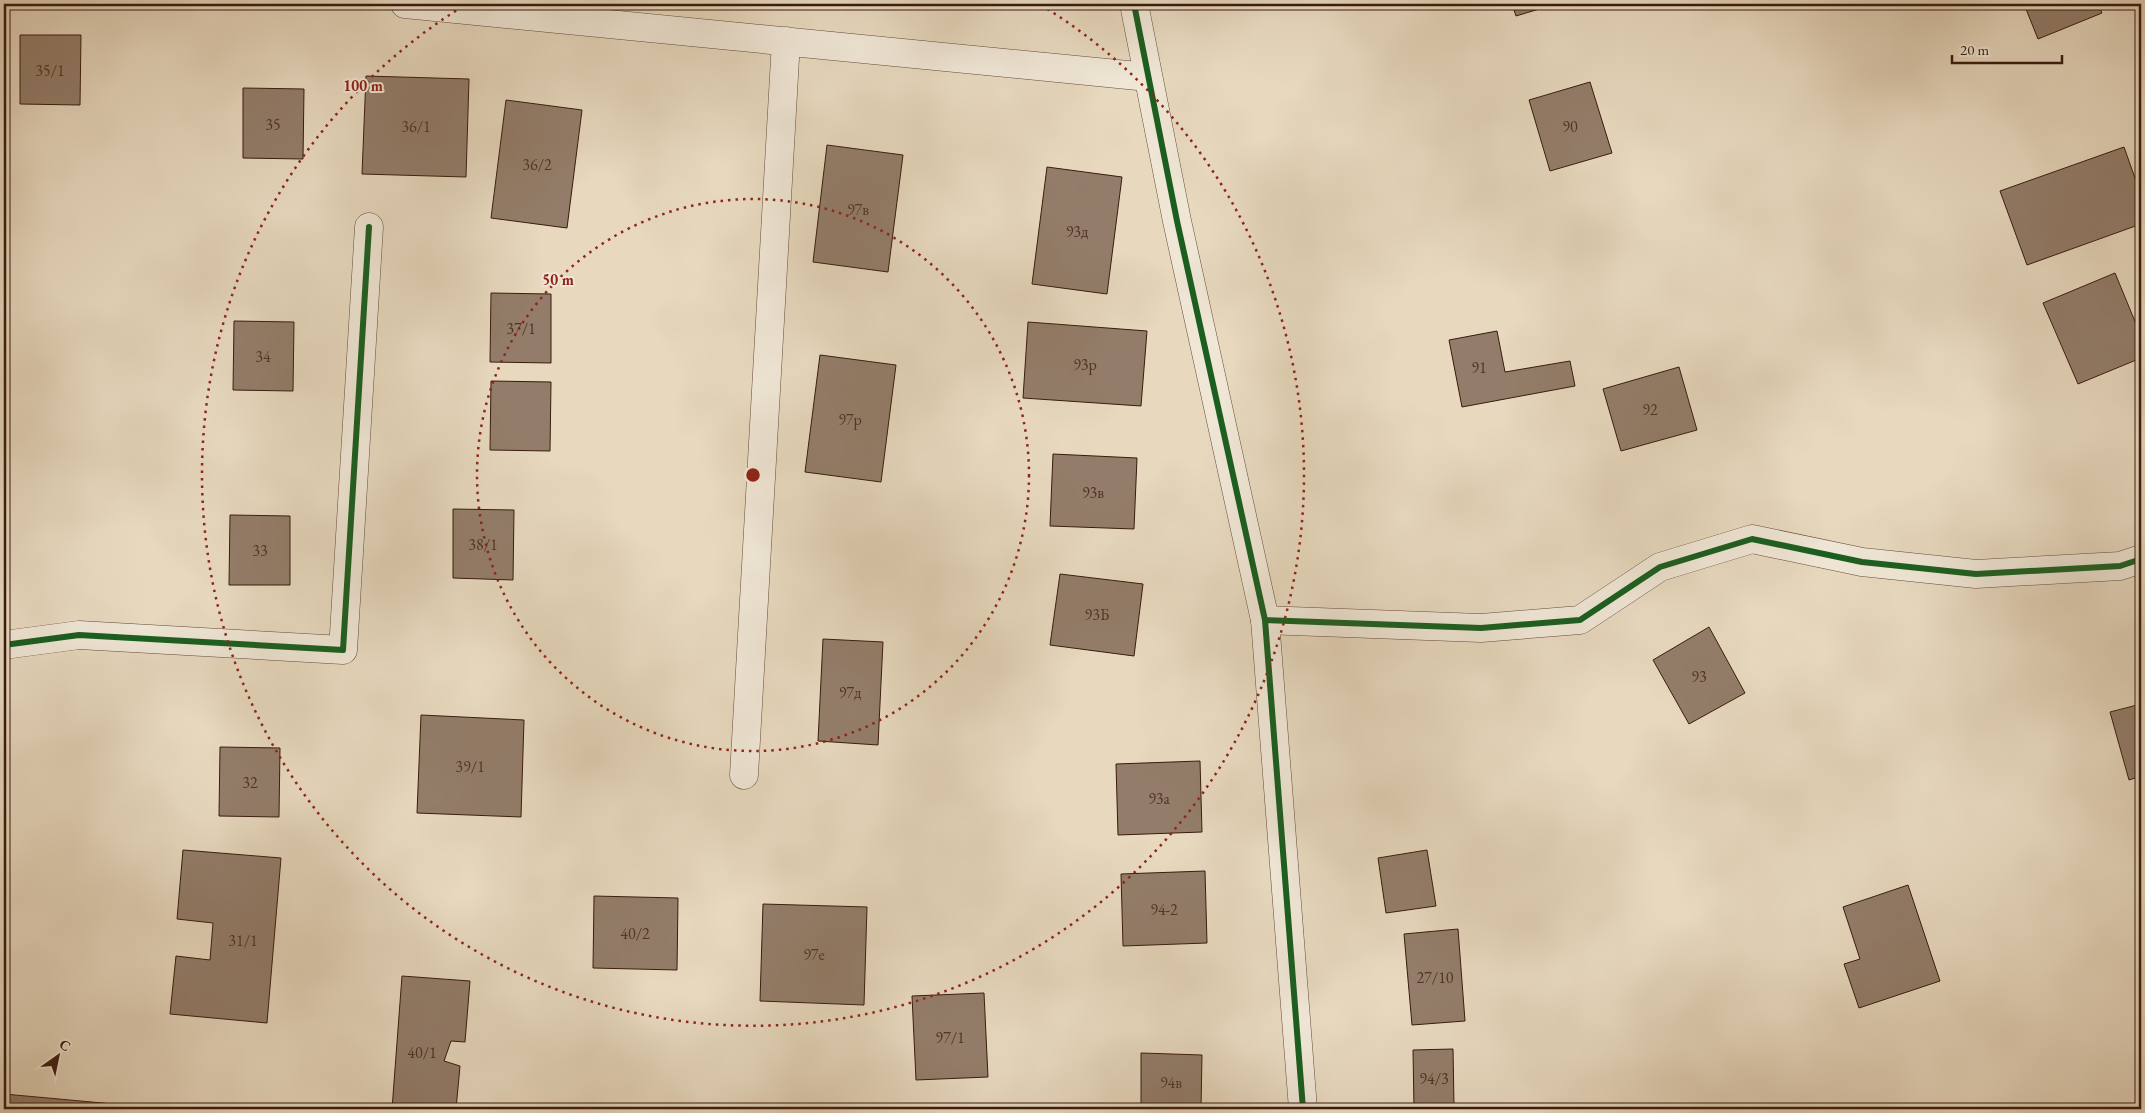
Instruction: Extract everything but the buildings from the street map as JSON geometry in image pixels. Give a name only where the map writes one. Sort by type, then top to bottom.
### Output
[{"type":"street","points":[[405,4],[434,5],[1148,77]]},
{"type":"street","points":[[1134,4],[1177,221],[1264,620],[1302,1109]]},
{"type":"street","points":[[744,775],[786,41]]},
{"type":"street","points":[[4,645],[79,635],[343,650],[369,227]]},
{"type":"street","points":[[1264,620],[1481,628],[1580,620],[1660,567],[1752,539],[1862,562],[1976,574],[2120,566],[2141,559]]},
{"type":"cycle path","points":[[1134,4],[1177,221],[1265,620],[1303,1109]]},
{"type":"cycle path","points":[[4,645],[79,635],[343,650],[369,227]]},
{"type":"cycle path","points":[[1265,620],[1481,628],[1580,620],[1660,567],[1752,539],[1862,562],[1976,574],[2120,566],[2141,559]]}]
